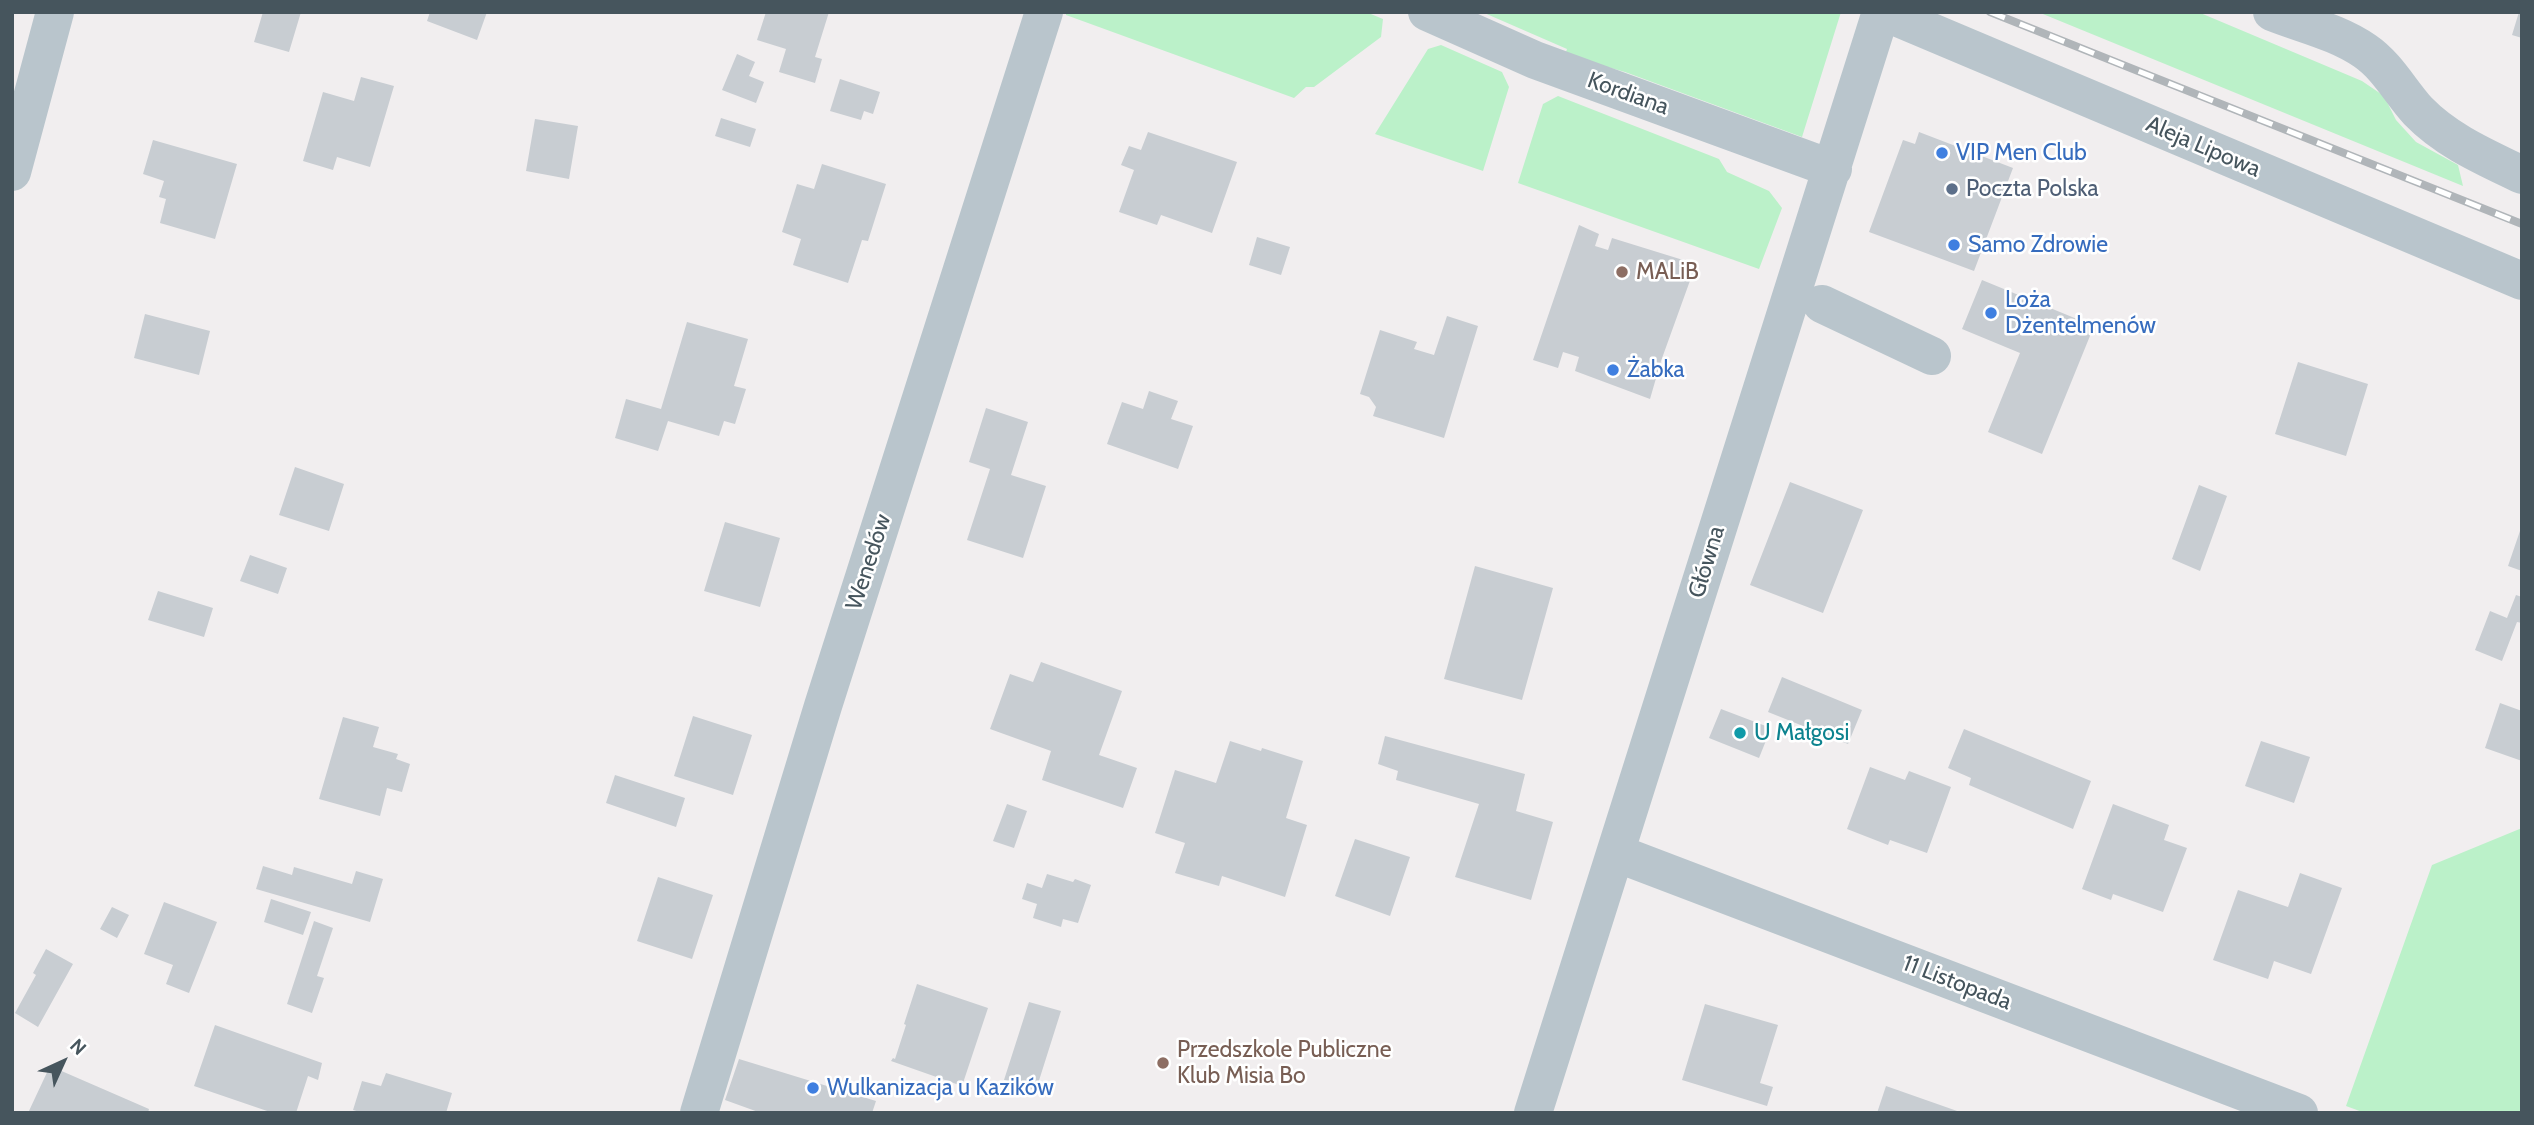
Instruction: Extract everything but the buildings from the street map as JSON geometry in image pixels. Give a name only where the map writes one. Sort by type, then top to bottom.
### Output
[{"type":"street","points":[[12,172],[55,12]]},
{"type":"street","name":"Wenedów","points":[[699,1113],[822,706],[1044,12]]},
{"type":"street","name":"Kordiana","points":[[1427,12],[1535,60],[1833,169]]},
{"type":"street","name":"Główna","points":[[1533,1113],[1882,12]]},
{"type":"street","name":"Aleja Lipowa","points":[[1882,12],[2522,281]]},
{"type":"street","points":[[2272,12],[2351,42],[2365,51],[2376,59],[2417,109],[2440,131],[2522,175]]},
{"type":"street","points":[[1822,304],[1932,356]]},
{"type":"street","name":"11 Listopada","points":[[1616,853],[2299,1113]]},
{"type":"green space","points":[[1066,12],[1366,12],[1383,19],[1381,37],[1314,87],[1306,87],[1294,98],[1066,15]]},
{"type":"green space","points":[[1482,12],[1841,12],[1802,137],[1625,72],[1565,55],[1567,49]]},
{"type":"green space","points":[[2038,12],[2198,12],[2362,81],[2384,96],[2396,120],[2416,142],[2458,165],[2463,186]]},
{"type":"green space","points":[[1441,45],[1502,72],[1509,87],[1483,171],[1375,134],[1428,49]]},
{"type":"green space","points":[[1558,96],[1719,159],[1727,172],[1769,191],[1782,208],[1759,269],[1518,183],[1543,104]]},
{"type":"green space","points":[[2522,828],[2522,1113],[2365,1113],[2346,1106],[2432,865]]},
{"type":"railway","points":[[1990,12],[2522,224]]},
{"type":"place","name":"VIP Men Club","points":[[1942,153]]},
{"type":"place","name":"Poczta Polska","points":[[1952,189]]},
{"type":"place","name":"Samo Zdrowie","points":[[1954,245]]},
{"type":"place","name":"MALiB","points":[[1622,272]]},
{"type":"place","name":"Loża Dżentelmenów","points":[[1991,313]]},
{"type":"place","name":"Żabka","points":[[1613,370]]},
{"type":"place","name":"U Małgosi","points":[[1740,733]]},
{"type":"place","name":"Przedszkole Publiczne Klub Misia Bo","points":[[1163,1063]]},
{"type":"place","name":"Wulkanizacja u Kazików","points":[[813,1088]]}]
